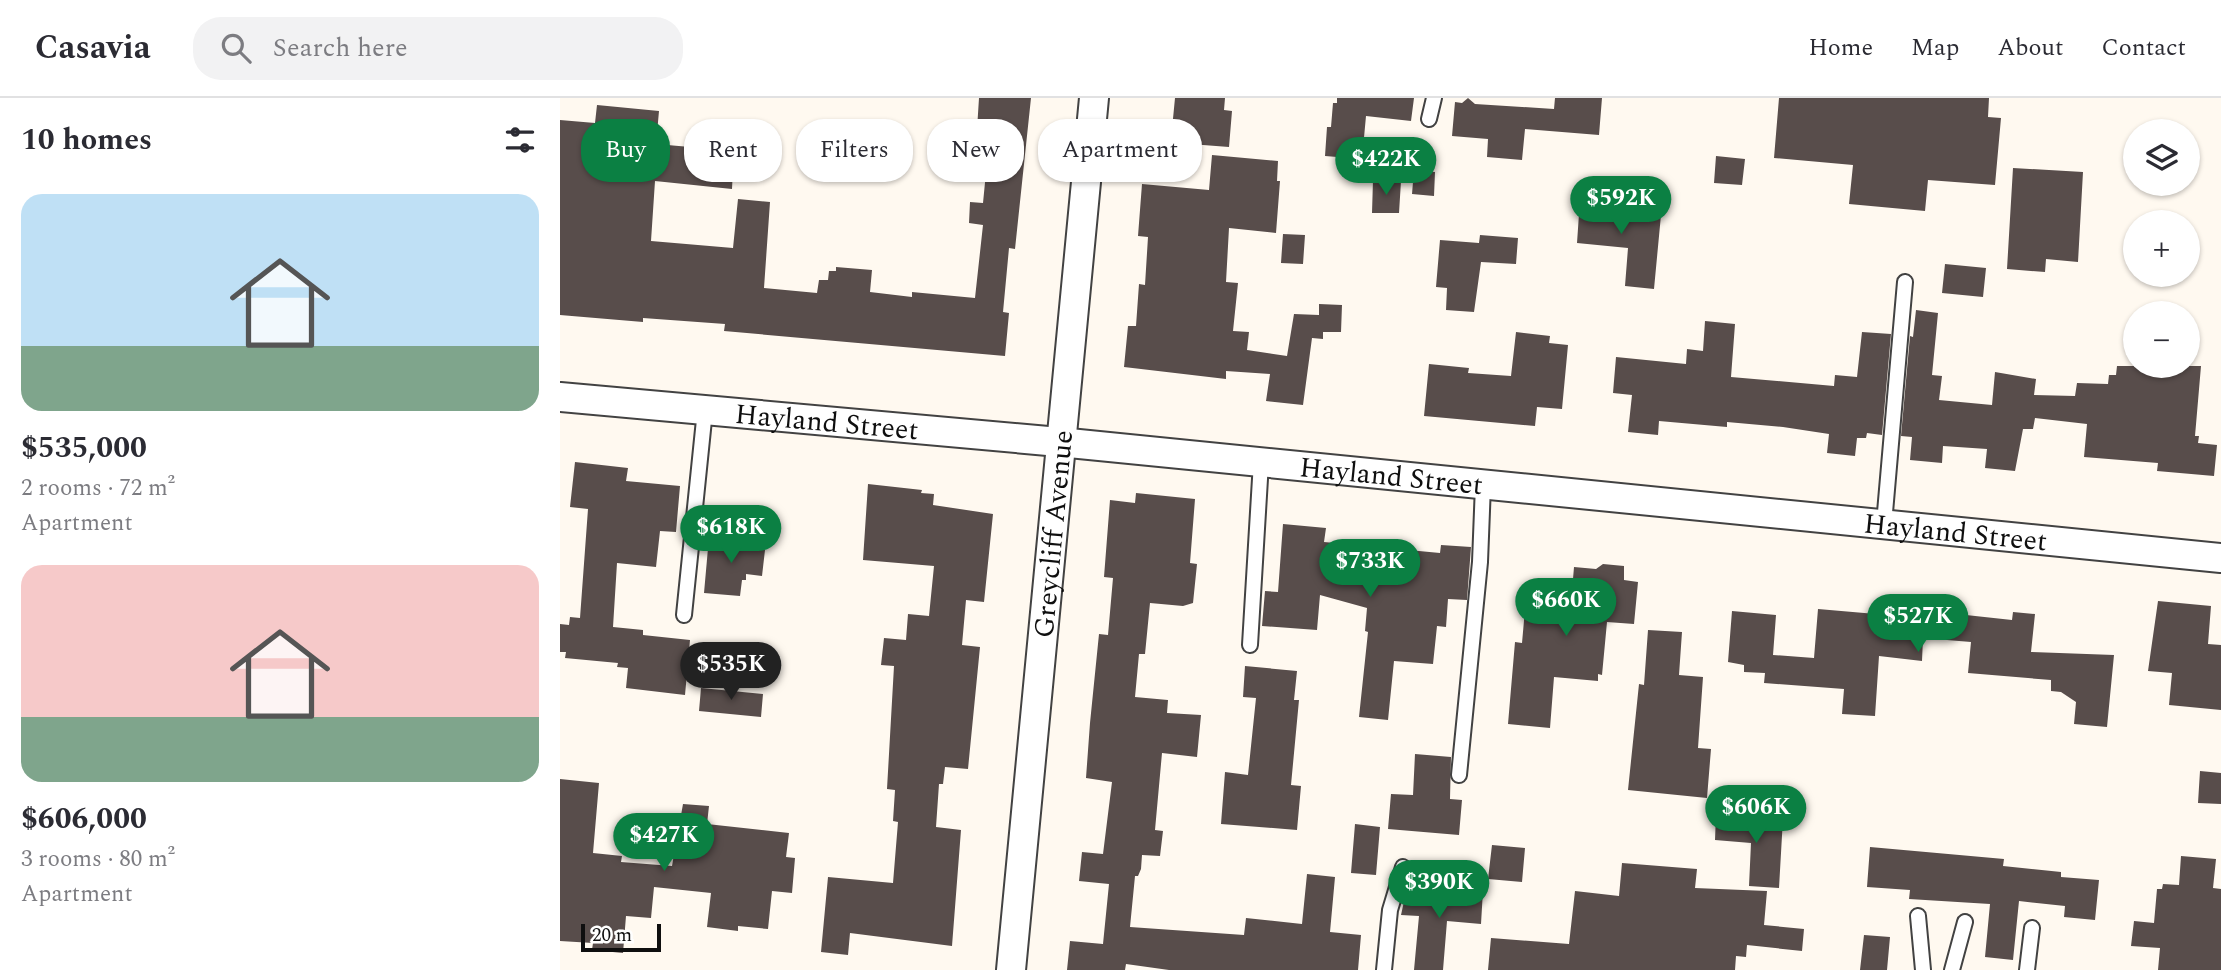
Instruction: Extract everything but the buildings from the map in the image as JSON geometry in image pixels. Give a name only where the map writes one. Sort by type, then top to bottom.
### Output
[{"type":"street","name":"Greycliff Avenue","points":[[1011,970],[1059,442],[1094,98]]},
{"type":"street","name":"Hayland Street","points":[[560,397],[1059,442],[2221,558]]},
{"type":"lane","points":[[1429,119],[1434,98]]},
{"type":"lane","points":[[1884,524],[1905,282]]},
{"type":"lane","points":[[684,615],[705,410]]},
{"type":"lane","points":[[1250,645],[1261,463]]},
{"type":"lane","points":[[1459,775],[1480,551],[1483,485]]},
{"type":"lane","points":[[1384,970],[1390,910],[1403,867]]},
{"type":"lane","points":[[1918,916],[1923,970]]},
{"type":"lane","points":[[1952,970],[1965,922]]},
{"type":"lane","points":[[2027,970],[2032,928]]}]
